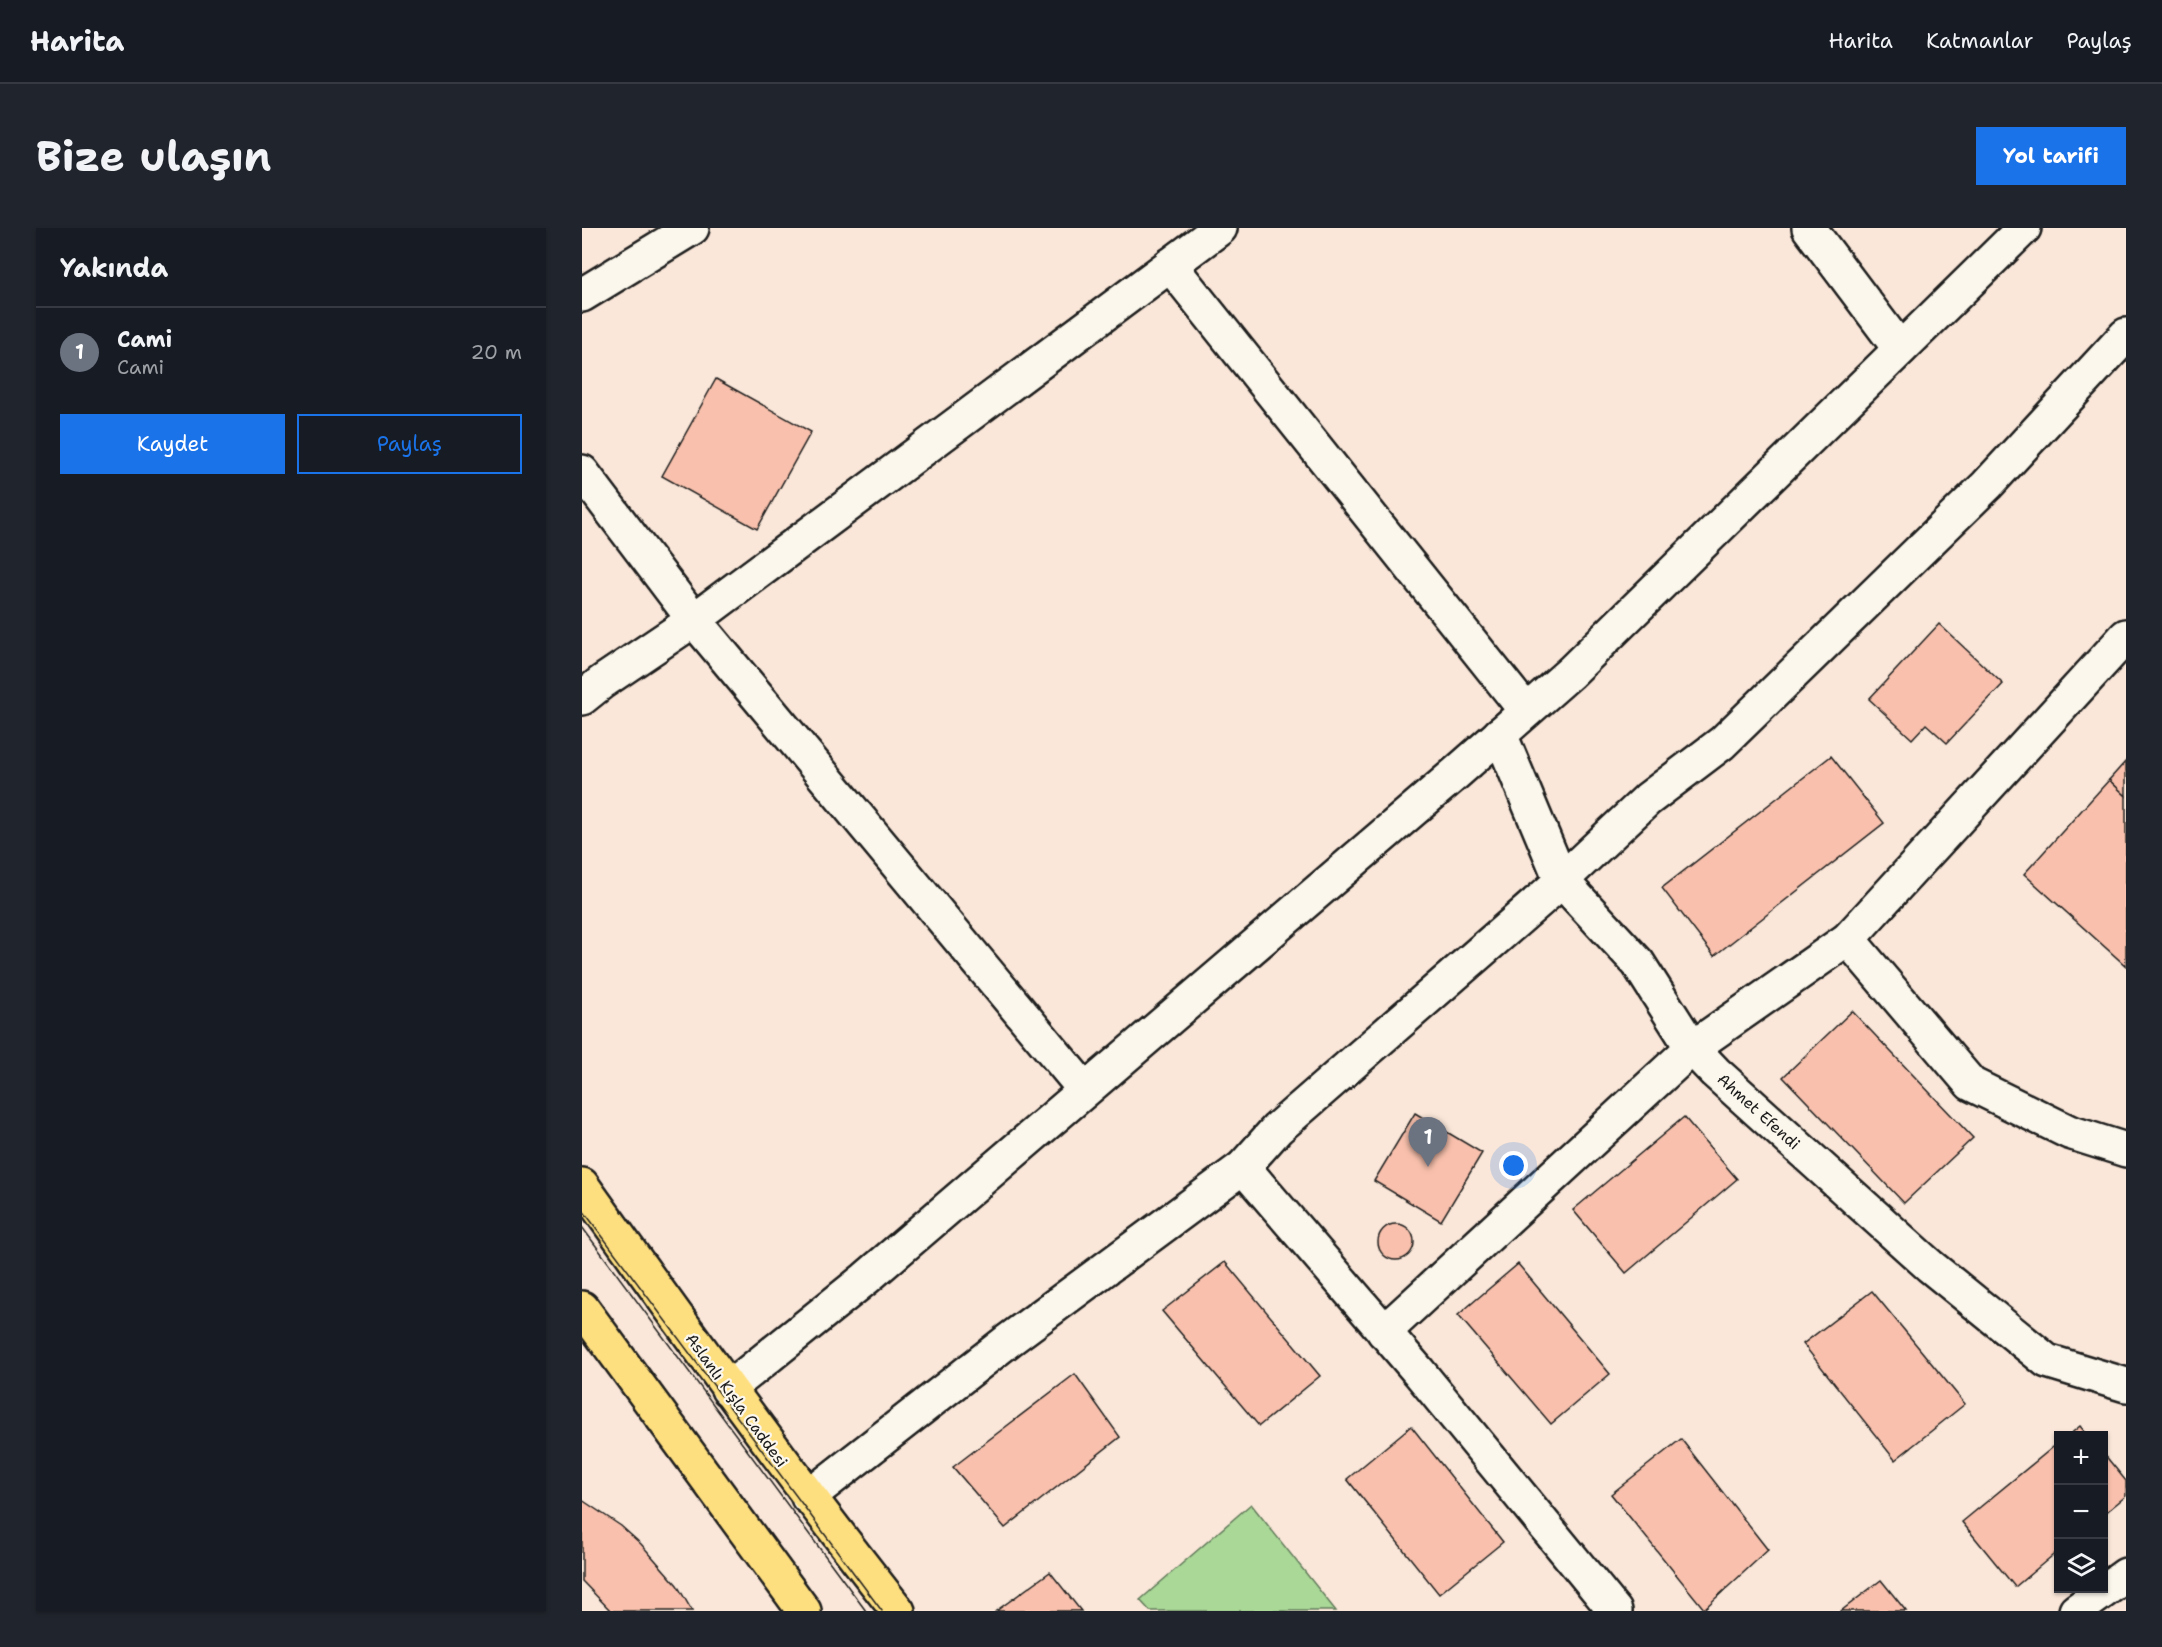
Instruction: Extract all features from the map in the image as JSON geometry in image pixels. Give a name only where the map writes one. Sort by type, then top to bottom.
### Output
[{"type":"main road","name":"Aslanlı Kışla Caddesi","points":[[582,1185],[808,1497],[898,1611]]},
{"type":"main road","points":[[582,1308],[804,1611]]},
{"type":"street","points":[[582,295],[692,228]]},
{"type":"street","points":[[582,698],[694,620],[1220,228]]},
{"type":"street","points":[[1809,228],[1900,349]]},
{"type":"street","points":[[728,1389],[865,1278],[1571,672],[2024,228]]},
{"type":"street","points":[[1170,265],[1526,711]]},
{"type":"street","points":[[808,1497],[1009,1340],[1243,1167],[1277,1129],[1561,880],[1648,798],[1731,735],[1987,485],[2126,335]]},
{"type":"street","points":[[582,472],[694,620],[1085,1090]]},
{"type":"street","points":[[1384,1332],[1692,1048],[1848,939],[2126,636]]},
{"type":"street","name":"Ahmet Efendi","points":[[1500,734],[1561,880],[1638,963],[1692,1048],[1715,1072],[1930,1266],[2047,1361],[2126,1385]]},
{"type":"street","points":[[1848,939],[1971,1084],[2069,1132],[2126,1150]]},
{"type":"street","points":[[1243,1167],[1384,1332],[1615,1611]]},
{"type":"street","points":[[2076,1611],[2126,1575]]},
{"type":"green space","points":[[1251,1504],[1336,1611],[1150,1611],[1140,1600]]},
{"type":"building","points":[[716,379],[811,432],[757,529],[662,476]]},
{"type":"building","points":[[1939,624],[2003,684],[1947,743],[1926,724],[1912,739],[1869,699]]},
{"type":"building","points":[[1831,756],[1884,823],[1714,956],[1662,888]]},
{"type":"building","points":[[2126,761],[2126,796],[2109,780]]},
{"type":"building","points":[[2109,780],[2126,796],[2126,966],[2024,874]]},
{"type":"building","points":[[1852,1011],[1973,1138],[1904,1203],[1783,1077]]},
{"type":"building","points":[[1415,1113],[1482,1153],[1441,1221],[1374,1181]]},
{"type":"building","points":[[1684,1117],[1737,1179],[1626,1273],[1573,1210]]},
{"type":"building","points":[[1396,1224],[1409,1229],[1414,1242],[1409,1255],[1396,1260],[1383,1255],[1378,1242],[1383,1229]]},
{"type":"building","points":[[1225,1262],[1320,1376],[1259,1426],[1162,1311]]},
{"type":"building","points":[[1518,1264],[1610,1374],[1551,1424],[1458,1315]]},
{"type":"building","points":[[1872,1291],[1965,1404],[1895,1460],[1803,1344]]},
{"type":"building","points":[[1075,1374],[1120,1437],[1005,1528],[953,1467]]},
{"type":"building","points":[[1411,1426],[1503,1542],[1439,1594],[1347,1479]]},
{"type":"building","points":[[2080,1426],[2084,1431],[2074,1431]]},
{"type":"building","points":[[1681,1439],[1768,1550],[1704,1609],[1611,1494]]},
{"type":"building","points":[[2054,1446],[2054,1554],[2015,1587],[1962,1522]]},
{"type":"building","points":[[2108,1459],[2126,1481],[2126,1496],[2108,1511]]},
{"type":"building","points":[[582,1500],[621,1526],[641,1544],[677,1585],[692,1611],[611,1611],[582,1581]]},
{"type":"building","points":[[1050,1572],[1081,1611],[996,1611]]},
{"type":"building","points":[[1881,1580],[1906,1611],[1841,1611]]},
{"type":"tram line","points":[[582,1209],[882,1611]]},
{"type":"tram line","points":[[582,1227],[866,1611]]},
{"type":"place","name":"Cami","points":[[1428,1167]]}]
